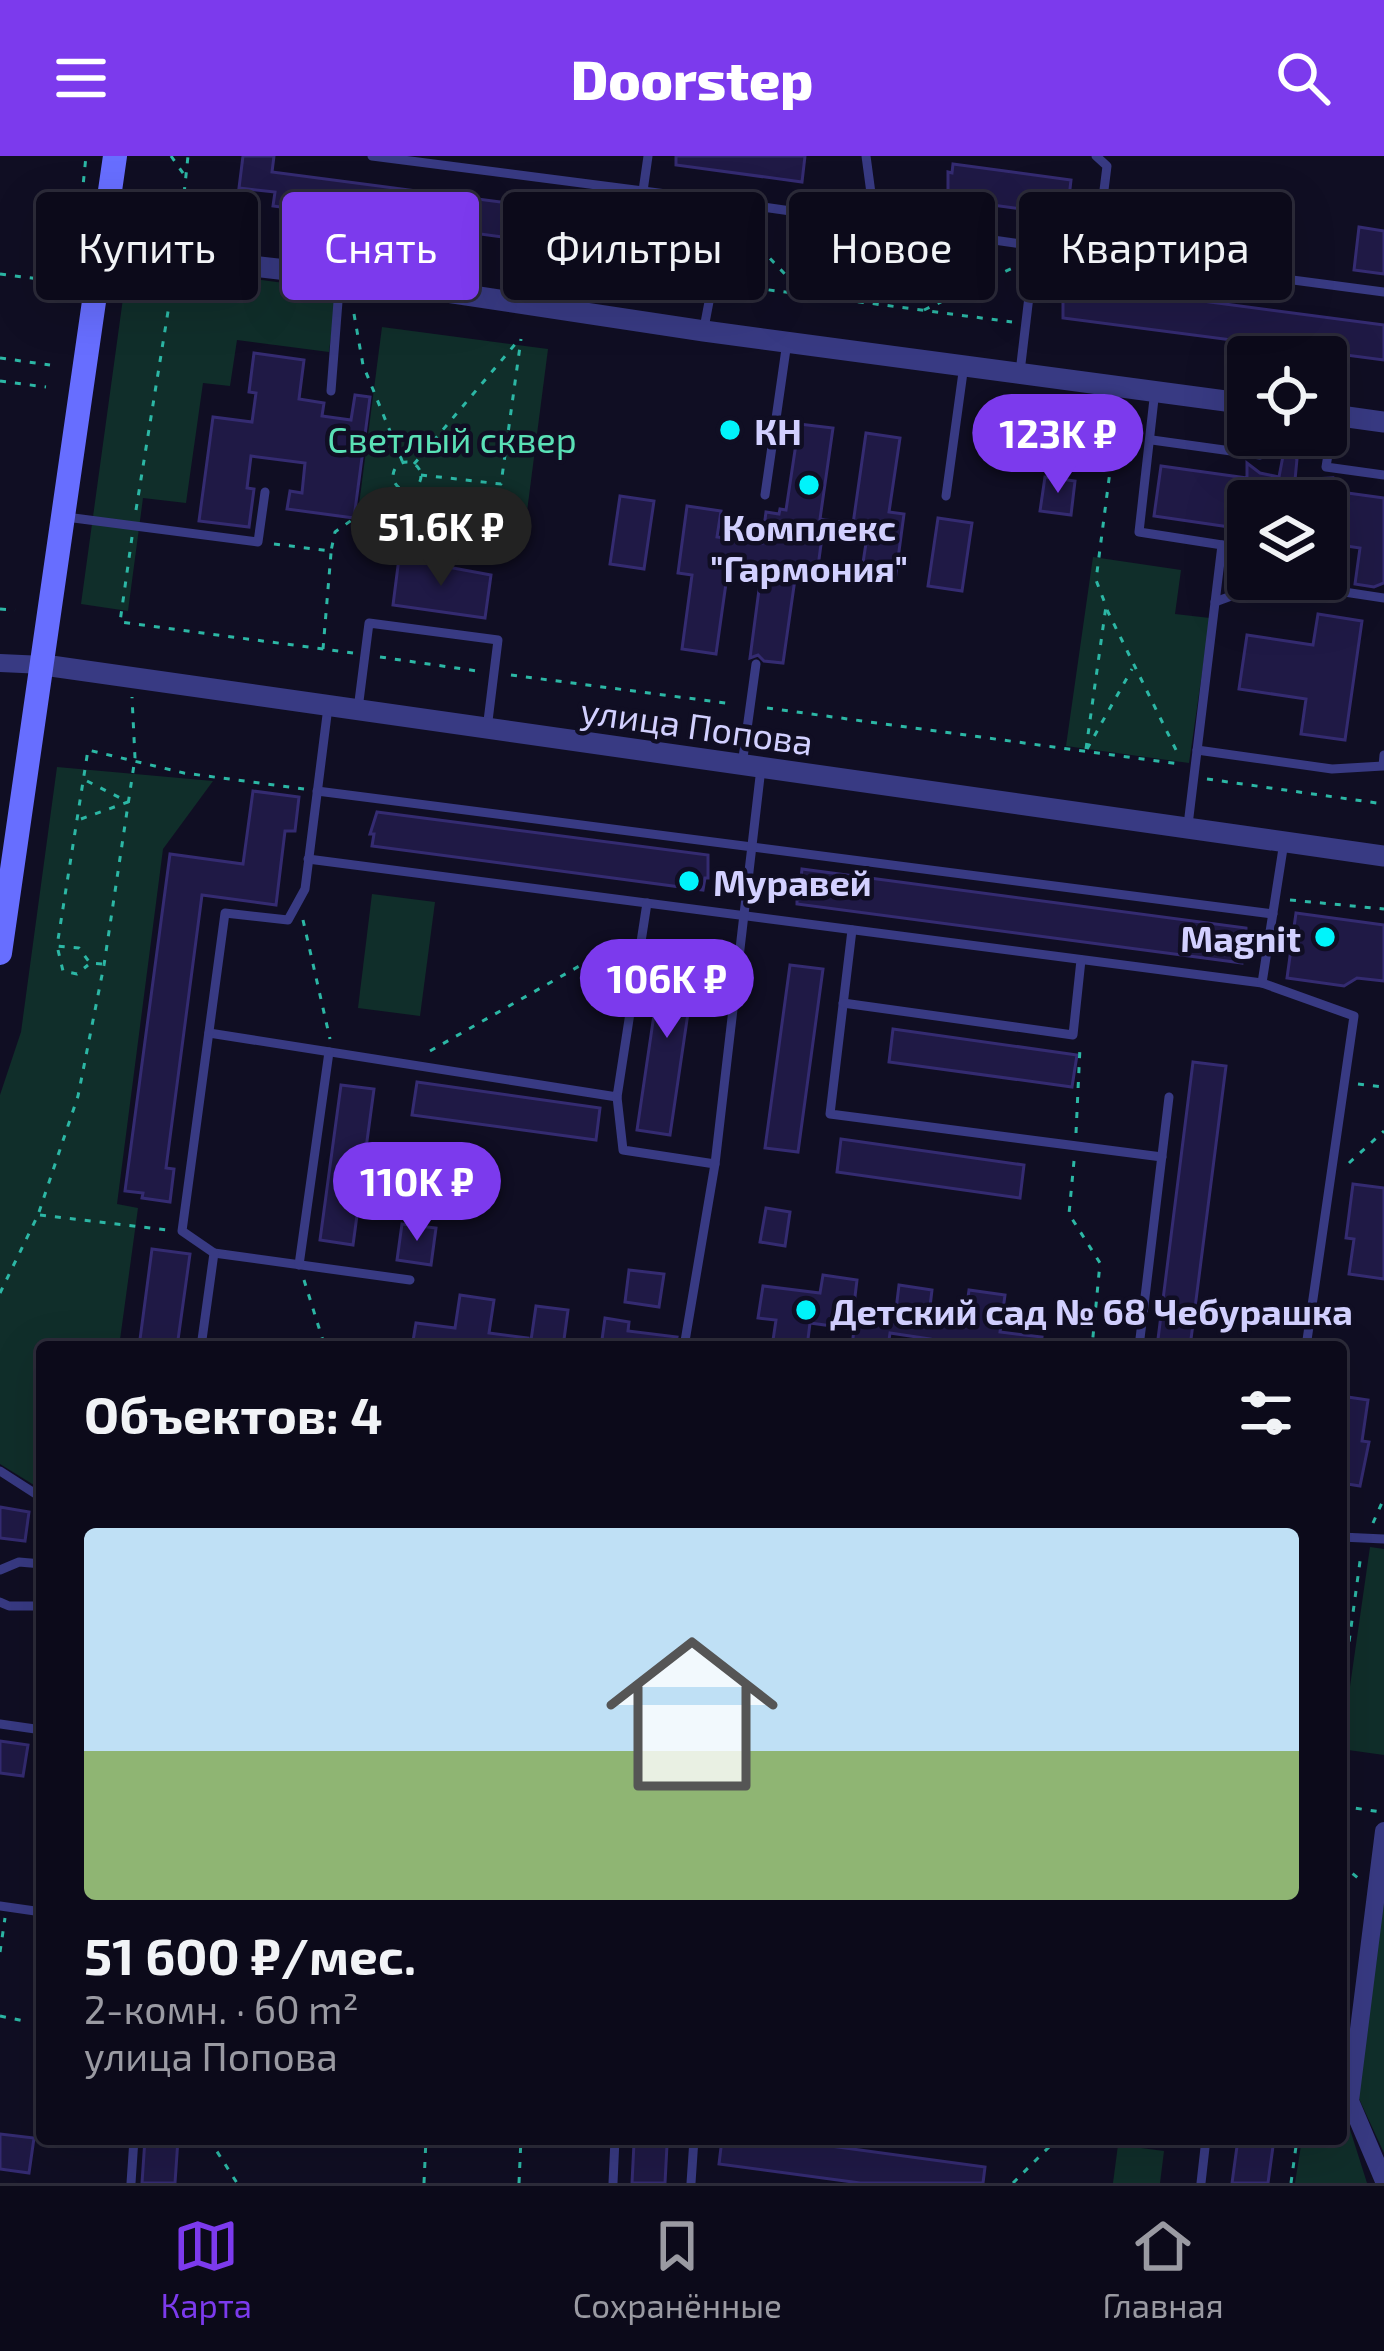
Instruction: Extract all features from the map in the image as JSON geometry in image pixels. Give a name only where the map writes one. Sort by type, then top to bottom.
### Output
[{"type":"main road","points":[[110,192],[115,156]]},
{"type":"main road","points":[[0,953],[11,806],[44,665],[96,300]]},
{"type":"street","points":[[479,297],[1227,401]]},
{"type":"street","points":[[1347,417],[1384,422]]},
{"type":"street","name":"улица Попова","points":[[0,663],[44,665],[1384,856]]},
{"type":"street","points":[[1384,1831],[1351,2006],[1350,2101],[1384,2181]]},
{"type":"lane","points":[[372,156],[649,192]]},
{"type":"lane","points":[[644,191],[649,156]]},
{"type":"lane","points":[[866,156],[871,192]]},
{"type":"lane","points":[[1096,156],[1107,166],[1096,254],[1384,292]]},
{"type":"lane","points":[[332,392],[339,300]]},
{"type":"lane","points":[[704,331],[709,300]]},
{"type":"lane","points":[[1020,372],[1028,300]]},
{"type":"lane","points":[[765,495],[787,342]]},
{"type":"lane","points":[[946,496],[964,365]]},
{"type":"lane","points":[[1155,390],[1138,532],[1227,546]]},
{"type":"lane","points":[[1152,440],[1227,450]]},
{"type":"lane","points":[[1328,456],[1327,466],[1384,475]]},
{"type":"lane","points":[[66,517],[258,542],[265,492]]},
{"type":"lane","points":[[1187,828],[1222,545]]},
{"type":"lane","points":[[1215,602],[1272,580],[1384,598]]},
{"type":"lane","points":[[358,711],[369,623],[498,640],[487,729]]},
{"type":"lane","points":[[684,1341],[715,1164],[752,847],[756,664]]},
{"type":"lane","points":[[328,707],[304,889],[288,920],[225,913],[182,1232],[214,1253],[410,1280]]},
{"type":"lane","points":[[1197,750],[1332,769],[1383,766],[1384,755]]},
{"type":"lane","points":[[317,790],[1273,914]]},
{"type":"lane","points":[[1262,983],[1284,842]]},
{"type":"lane","points":[[308,859],[1262,983],[1354,1016],[1307,1341]]},
{"type":"lane","points":[[646,903],[616,1097],[623,1150],[715,1164]]},
{"type":"lane","points":[[852,930],[830,1114],[1162,1157]]},
{"type":"lane","points":[[843,1003],[1073,1035],[1082,960]]},
{"type":"lane","points":[[209,1033],[616,1097]]},
{"type":"lane","points":[[299,1265],[329,1052]]},
{"type":"lane","points":[[1140,1341],[1169,1096]]},
{"type":"lane","points":[[202,1341],[214,1253]]},
{"type":"lane","points":[[0,1472],[36,1494]]},
{"type":"lane","points":[[1347,1537],[1384,1539]]},
{"type":"lane","points":[[0,1570],[19,1562],[36,1563]]},
{"type":"lane","points":[[0,1601],[9,1606],[36,1606]]},
{"type":"lane","points":[[0,1724],[36,1729]]},
{"type":"lane","points":[[3,1906],[36,1911]]},
{"type":"lane","points":[[131,2183],[134,2145]]},
{"type":"lane","points":[[613,2183],[615,2145]]},
{"type":"lane","points":[[691,2183],[694,2145]]},
{"type":"lane","points":[[1201,2183],[1205,2145]]},
{"type":"path","points":[[0,274],[62,282],[80,216],[86,156]]},
{"type":"path","points":[[172,156],[186,177]]},
{"type":"path","points":[[184,192],[188,156]]},
{"type":"path","points":[[765,250],[789,278]]},
{"type":"path","points":[[922,310],[1019,266]]},
{"type":"path","points":[[120,622],[170,300]]},
{"type":"path","points":[[843,300],[1025,324]]},
{"type":"path","points":[[936,304],[937,300]]},
{"type":"path","points":[[354,314],[363,365],[403,463]]},
{"type":"path","points":[[414,464],[520,339],[501,484],[421,475]]},
{"type":"path","points":[[0,358],[50,365]]},
{"type":"path","points":[[335,361],[363,365]]},
{"type":"path","points":[[0,381],[46,387]]},
{"type":"path","points":[[1118,406],[1096,580],[1132,667],[1184,765]]},
{"type":"path","points":[[403,463],[414,464]]},
{"type":"path","points":[[398,487],[393,474],[403,463]]},
{"type":"path","points":[[414,464],[421,475]]},
{"type":"path","points":[[322,650],[335,532],[398,487],[415,488],[421,475]]},
{"type":"path","points":[[258,542],[331,551]]},
{"type":"path","points":[[1106,606],[1086,751],[1132,667]]},
{"type":"path","points":[[0,609],[15,610]]},
{"type":"path","points":[[0,1293],[38,1215],[78,1096],[104,964],[135,758],[131,695]]},
{"type":"path","points":[[104,964],[89,963],[77,974],[63,971],[58,946],[88,750],[184,773],[317,790]]},
{"type":"path","points":[[83,780],[128,802]]},
{"type":"path","points":[[78,820],[128,802]]},
{"type":"path","points":[[1276,898],[1384,909]]},
{"type":"path","points":[[298,901],[330,1032],[329,1052]]},
{"type":"path","points":[[408,1064],[643,929]]},
{"type":"path","points":[[58,946],[79,948],[89,963]]},
{"type":"path","points":[[1073,1035],[1080,1046],[1069,1214],[1100,1263],[1093,1341]]},
{"type":"path","points":[[1345,1082],[1384,1087]]},
{"type":"path","points":[[1330,1180],[1384,1131]]},
{"type":"path","points":[[38,1215],[182,1232]]},
{"type":"path","points":[[299,1265],[323,1341]]},
{"type":"path","points":[[1369,1532],[1384,1498]]},
{"type":"path","points":[[1347,1655],[1361,1549]]},
{"type":"path","points":[[1347,1807],[1384,1812]]},
{"type":"path","points":[[0,1952],[3,1906]]},
{"type":"path","points":[[0,2016],[36,2022]]},
{"type":"path","points":[[213,2145],[237,2183]]},
{"type":"path","points":[[424,2183],[426,2145]]},
{"type":"path","points":[[518,2183],[520,2145]]},
{"type":"path","points":[[1013,2183],[1051,2145]]},
{"type":"path","points":[[1291,2183],[1296,2145]]},
{"type":"green space","points":[[258,279],[282,283],[282,300],[336,300],[329,352],[237,340],[230,386],[203,383],[186,503],[143,498],[128,611],[81,604],[123,300],[258,300]]},
{"type":"green space","name":"Светлый сквер","points":[[382,327],[548,349],[522,550],[356,528]]},
{"type":"green space","points":[[1093,557],[1181,570],[1175,614],[1210,618],[1189,763],[1066,746]]},
{"type":"green space","points":[[57,767],[213,781],[163,849],[117,1204],[138,1208],[120,1341],[36,1341],[36,1486],[0,1464],[0,1095],[21,1032]]},
{"type":"green space","points":[[372,894],[435,902],[420,1016],[358,1008]]},
{"type":"green space","points":[[1370,1547],[1384,1549],[1384,1755],[1347,1750],[1347,1707]]},
{"type":"green space","points":[[1384,1897],[1384,2153],[1356,2092]]},
{"type":"green space","points":[[1347,2120],[1367,2183],[1295,2183],[1301,2145],[1347,2145]]},
{"type":"green space","points":[[1118,2145],[1164,2151],[1160,2183],[1113,2183]]},
{"type":"building","points":[[243,156],[274,156],[272,172],[424,192],[282,192],[282,207],[273,206],[275,192],[239,188]]},
{"type":"building","points":[[676,156],[805,156],[802,182],[676,165]]},
{"type":"building","points":[[953,164],[1071,180],[1070,192],[1019,192],[1019,209],[995,205],[995,192],[948,192],[948,172],[952,173]]},
{"type":"building","points":[[479,199],[503,202],[503,237],[479,234]]},
{"type":"building","points":[[1359,227],[1384,231],[1384,274],[1354,270]]},
{"type":"building","points":[[1063,300],[1195,300],[1384,325],[1384,360],[1347,355],[1347,336],[1227,339],[1063,318]]},
{"type":"building","points":[[254,353],[304,360],[299,399],[324,403],[322,416],[351,420],[355,395],[370,397],[354,518],[287,509],[290,491],[302,493],[305,463],[251,456],[247,488],[254,489],[249,527],[199,521],[213,417],[252,422],[256,393],[249,392]]},
{"type":"building","points":[[799,424],[833,428],[820,519],[853,524],[866,433],[900,438],[889,512],[904,514],[895,581],[861,576],[866,543],[822,537],[817,574],[796,572],[783,663],[764,661],[758,655],[750,658],[762,567],[729,562],[716,654],[682,649],[692,575],[678,573],[687,506],[721,511],[717,537],[762,543],[766,512],[786,510]]},
{"type":"building","points":[[1283,456],[1293,456],[1295,480],[1227,480],[1227,527],[1154,516],[1161,466],[1247,478],[1247,463],[1260,473],[1279,477]]},
{"type":"building","points":[[1045,477],[1075,481],[1071,515],[1040,511]]},
{"type":"building","points":[[1347,493],[1384,498],[1384,583],[1374,587],[1355,584],[1360,548],[1347,546]]},
{"type":"building","points":[[620,496],[654,501],[644,569],[610,564]]},
{"type":"building","points":[[938,518],[972,523],[962,591],[928,586]]},
{"type":"building","points":[[399,558],[491,575],[485,618],[393,605]]},
{"type":"building","points":[[1318,614],[1362,621],[1345,740],[1301,734],[1306,699],[1239,689],[1247,635],[1313,645]]},
{"type":"building","points":[[253,791],[299,797],[295,831],[285,831],[276,905],[202,895],[166,1168],[174,1169],[170,1202],[142,1198],[143,1193],[125,1191],[170,854],[243,864]]},
{"type":"building","points":[[377,812],[708,855],[708,878],[703,890],[372,846],[374,834],[370,834]]},
{"type":"building","points":[[802,869],[1246,928],[1247,951],[1243,951],[1242,963],[797,904],[797,878]]},
{"type":"building","points":[[1296,913],[1384,925],[1384,981],[1357,978],[1344,986],[1287,978]]},
{"type":"building","points":[[664,947],[697,952],[670,1135],[637,1130]]},
{"type":"building","points":[[790,965],[823,969],[798,1152],[765,1148]]},
{"type":"building","points":[[893,1029],[1077,1055],[1072,1087],[889,1062]]},
{"type":"building","points":[[1193,1062],[1226,1066],[1191,1341],[1158,1341]]},
{"type":"building","points":[[417,1082],[600,1108],[596,1140],[412,1115]]},
{"type":"building","points":[[341,1085],[374,1089],[353,1245],[320,1240]]},
{"type":"building","points":[[841,1139],[1024,1165],[1020,1198],[837,1172]]},
{"type":"building","points":[[1353,1184],[1384,1188],[1384,1279],[1349,1274],[1354,1239],[1346,1238]]},
{"type":"building","points":[[766,1208],[790,1212],[785,1246],[760,1242]]},
{"type":"building","points":[[402,1224],[436,1228],[431,1265],[397,1260]]},
{"type":"building","points":[[152,1249],[190,1254],[178,1341],[140,1341]]},
{"type":"building","points":[[629,1270],[664,1274],[659,1307],[625,1302]]},
{"type":"building","name":"Детский сад № 68 Чебурашка","points":[[823,1275],[857,1280],[853,1313],[895,1318],[899,1285],[932,1290],[928,1323],[964,1327],[969,1290],[1005,1295],[1000,1332],[1042,1337],[1042,1341],[930,1341],[890,1333],[889,1341],[853,1341],[854,1329],[810,1323],[808,1341],[773,1341],[776,1320],[758,1318],[763,1286],[820,1293]]},
{"type":"building","points":[[460,1295],[494,1300],[489,1333],[528,1341],[413,1341],[416,1323],[455,1328]]},
{"type":"building","points":[[536,1306],[568,1310],[564,1341],[531,1341]]},
{"type":"building","points":[[605,1318],[629,1322],[628,1331],[677,1337],[676,1341],[602,1341]]},
{"type":"building","points":[[1347,1397],[1368,1400],[1362,1441],[1369,1442],[1360,1486],[1347,1484]]},
{"type":"building","points":[[0,1507],[29,1512],[25,1541],[0,1538]]},
{"type":"building","points":[[0,1741],[28,1745],[23,1776],[0,1773]]},
{"type":"building","points":[[0,2134],[34,2138],[29,2173],[0,2169]]},
{"type":"building","points":[[145,2145],[178,2145],[175,2183],[142,2183]]},
{"type":"building","points":[[634,2145],[667,2145],[665,2183],[632,2183]]},
{"type":"building","points":[[721,2145],[823,2145],[985,2167],[983,2183],[860,2183],[719,2164]]},
{"type":"building","points":[[1237,2145],[1273,2145],[1268,2183],[1232,2183]]},
{"type":"place","name":"КН","points":[[730,430]]},
{"type":"place","name":"Комплекс \"Гармония\"","points":[[809,485]]},
{"type":"place","name":"Муравей","points":[[689,881]]},
{"type":"place","name":"Magnit","points":[[1325,937]]},
{"type":"place","name":"Детский сад № 68 Чебурашка","points":[[806,1310]]}]
